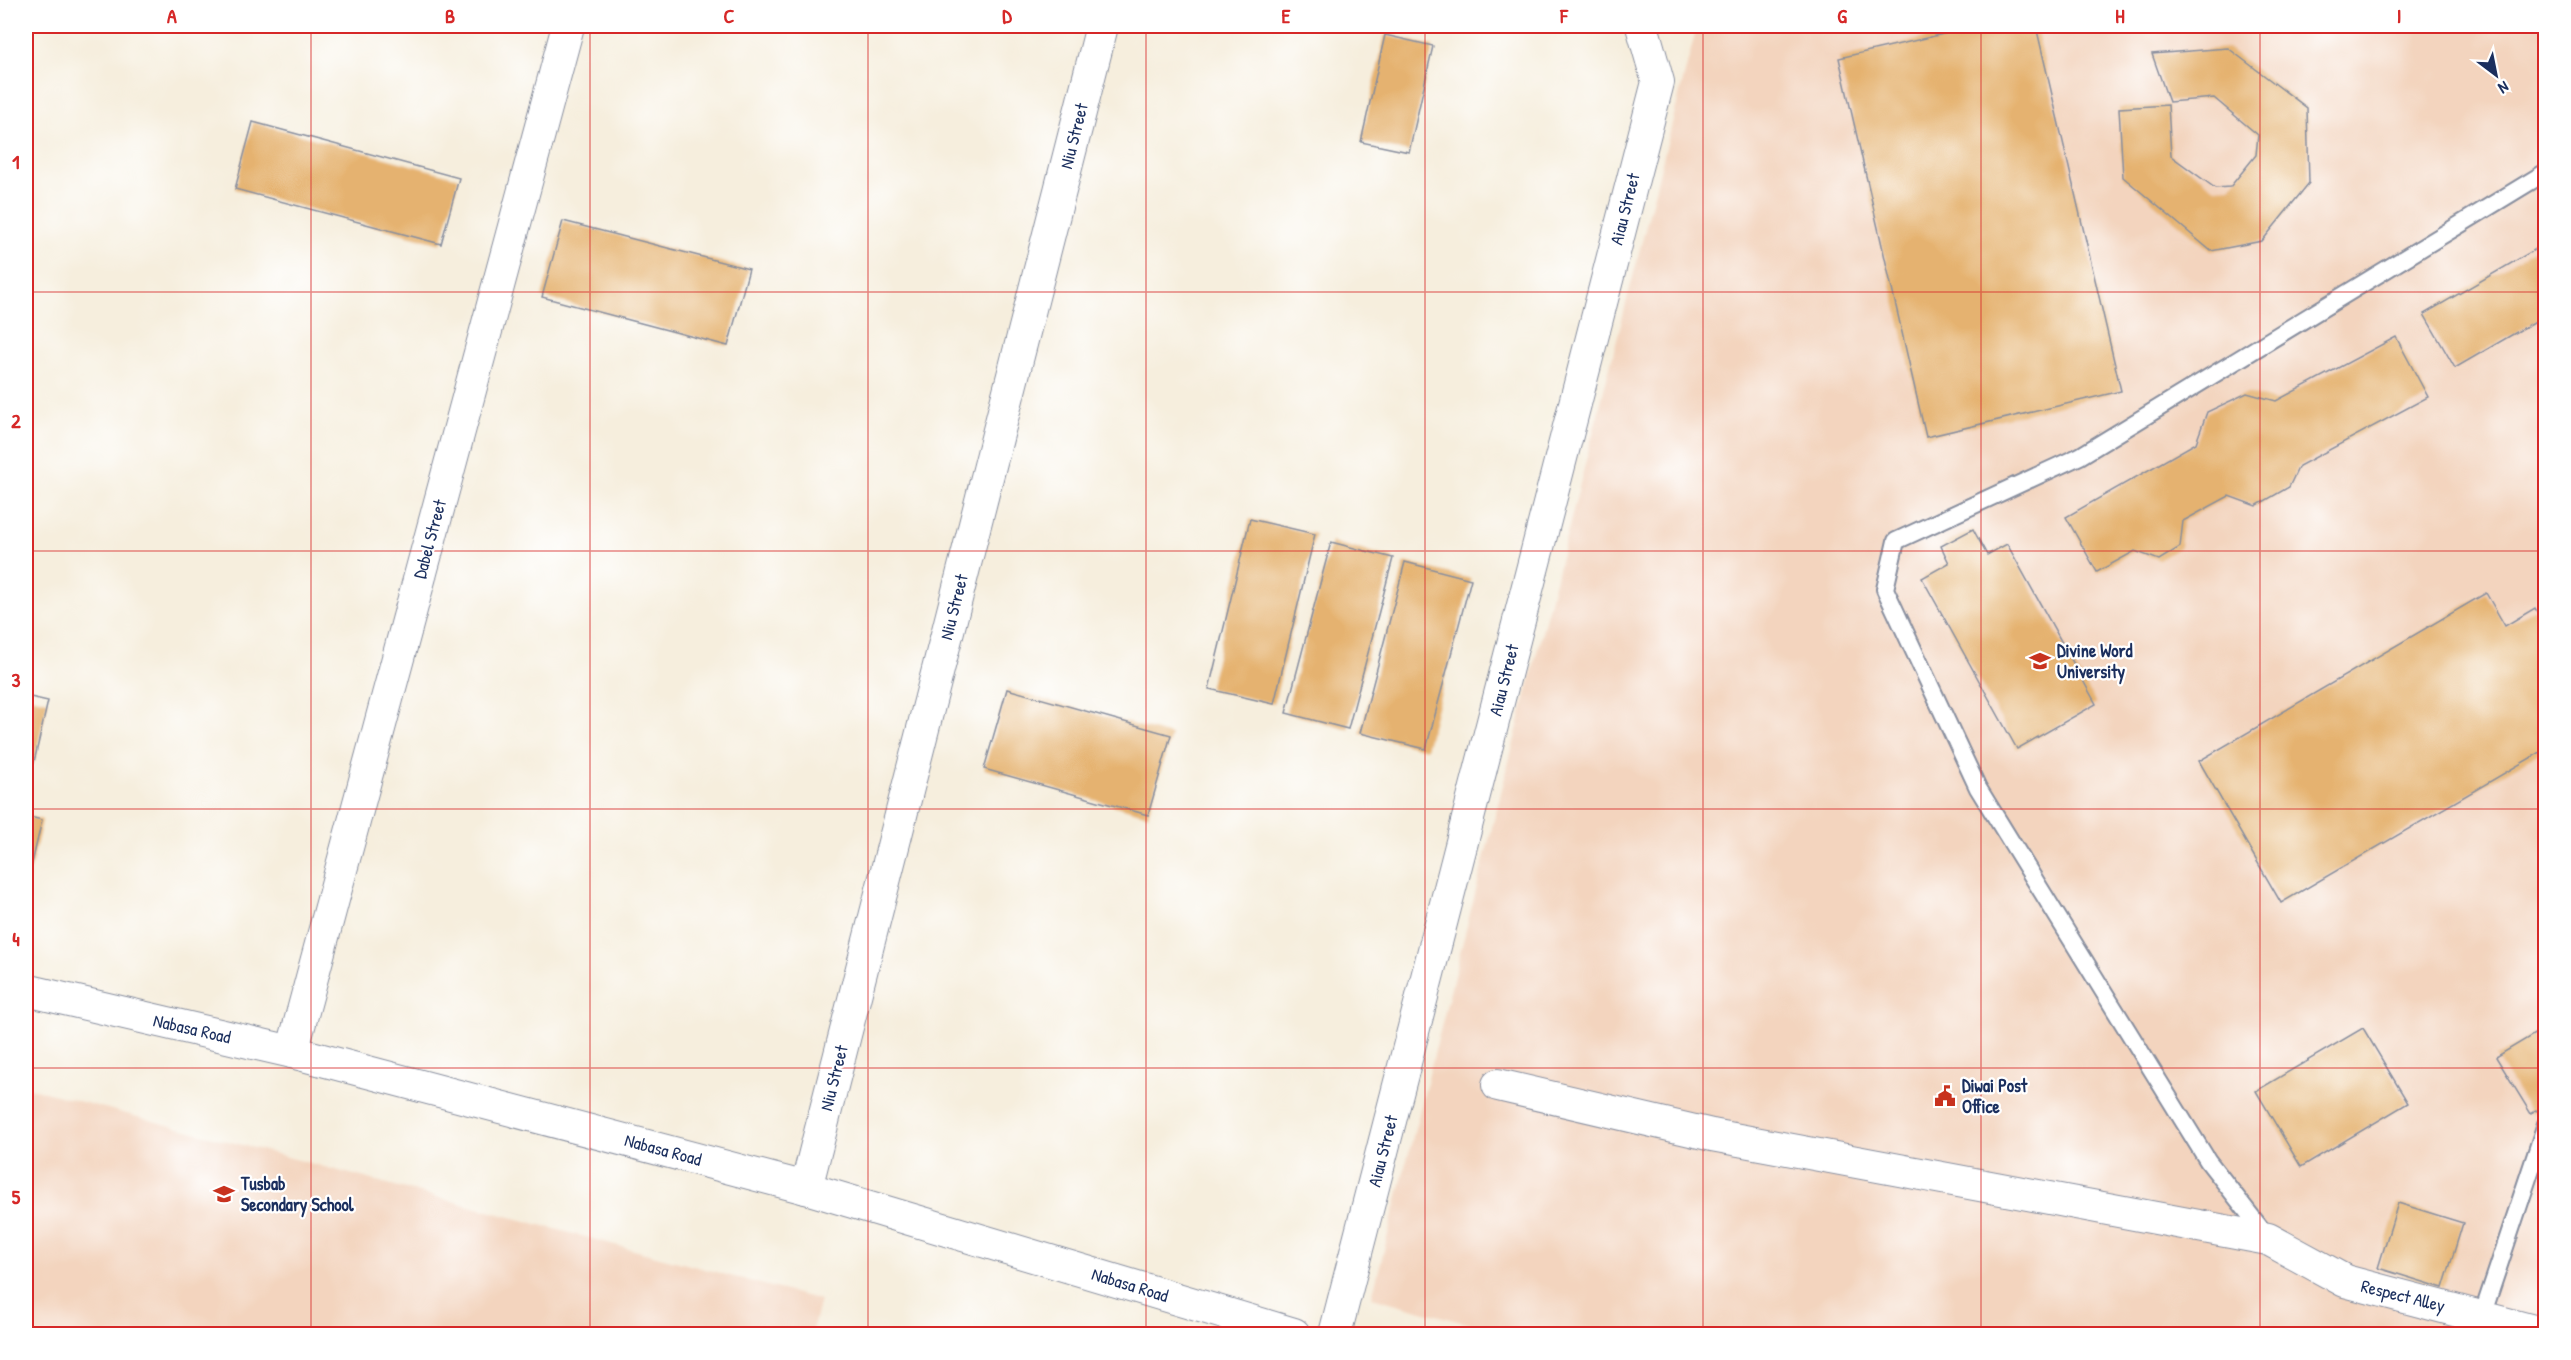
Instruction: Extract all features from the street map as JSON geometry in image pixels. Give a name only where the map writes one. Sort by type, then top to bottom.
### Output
[{"type":"street","name":"Dabel Street","points":[[292,1052],[568,26]]},
{"type":"street","name":"Niu Street","points":[[806,1188],[1102,26]]},
{"type":"street","name":"Aiau Street","points":[[1335,1335],[1658,82],[1642,26]]},
{"type":"street","name":"Nabasa Road","points":[[26,990],[292,1052],[806,1188],[1294,1335]]},
{"type":"street","name":"Respect Alley","points":[[1498,1085],[1712,1135],[2268,1239],[2345,1281],[2482,1316],[2545,1335]]},
{"type":"lane","points":[[2268,1239],[2208,1161],[1978,788],[1885,590],[1896,541],[2080,456],[2546,171]]},
{"type":"lane","points":[[2482,1316],[2546,1124]]},
{"type":"shaded area","name":"Divine Word University","points":[[1697,26],[2545,26],[2545,1334],[1504,1334],[1372,1297]]},
{"type":"shaded area","name":"Tusbab Secondary School","points":[[26,1087],[820,1300],[811,1334],[26,1334]]},
{"type":"building","points":[[1946,26],[2036,26],[2121,391],[1926,437],[1839,58],[1948,33]]},
{"type":"building","points":[[1385,35],[1433,46],[1409,152],[1361,142]]},
{"type":"building","points":[[2228,48],[2307,108],[2309,183],[2262,241],[2211,251],[2123,177],[2119,108],[2168,105],[2171,156],[2215,188],[2230,187],[2256,155],[2258,135],[2214,98],[2169,102],[2152,54]]},
{"type":"building","points":[[253,122],[459,178],[441,244],[235,189]]},
{"type":"building","points":[[563,221],[749,269],[728,346],[542,297]]},
{"type":"building","points":[[2546,243],[2546,315],[2455,368],[2424,314]]},
{"type":"building","points":[[2396,337],[2428,397],[2299,466],[2289,487],[2256,506],[2229,496],[2183,521],[2180,547],[2159,560],[2135,551],[2097,572],[2066,517],[2196,443],[2207,412],[2247,393],[2276,401]]},
{"type":"building","points":[[1250,519],[1315,534],[1274,704],[1209,689]]},
{"type":"building","points":[[1973,529],[1987,555],[2007,544],[2096,704],[2017,749],[1922,578],[1949,563],[1941,546]]},
{"type":"building","points":[[1331,542],[1393,558],[1348,729],[1286,713]]},
{"type":"building","points":[[1405,562],[1471,579],[1426,749],[1360,733]]},
{"type":"building","points":[[2486,593],[2505,626],[2535,608],[2546,627],[2546,749],[2281,903],[2199,761]]},
{"type":"building","points":[[1007,689],[1171,735],[1148,815],[984,769]]},
{"type":"building","points":[[26,696],[48,701],[34,762],[26,760]]},
{"type":"building","points":[[26,816],[42,820],[26,889]]},
{"type":"building","points":[[2546,1027],[2546,1105],[2531,1114],[2496,1057]]},
{"type":"building","points":[[2363,1028],[2408,1103],[2301,1167],[2256,1091]]},
{"type":"building","points":[[2398,1203],[2463,1223],[2443,1288],[2378,1268]]},
{"type":"place","name":"Divine Word University","points":[[2040,661]]},
{"type":"place","name":"Diwai Post Office","points":[[1945,1096]]},
{"type":"place","name":"Tusbab Secondary School","points":[[224,1194]]}]
